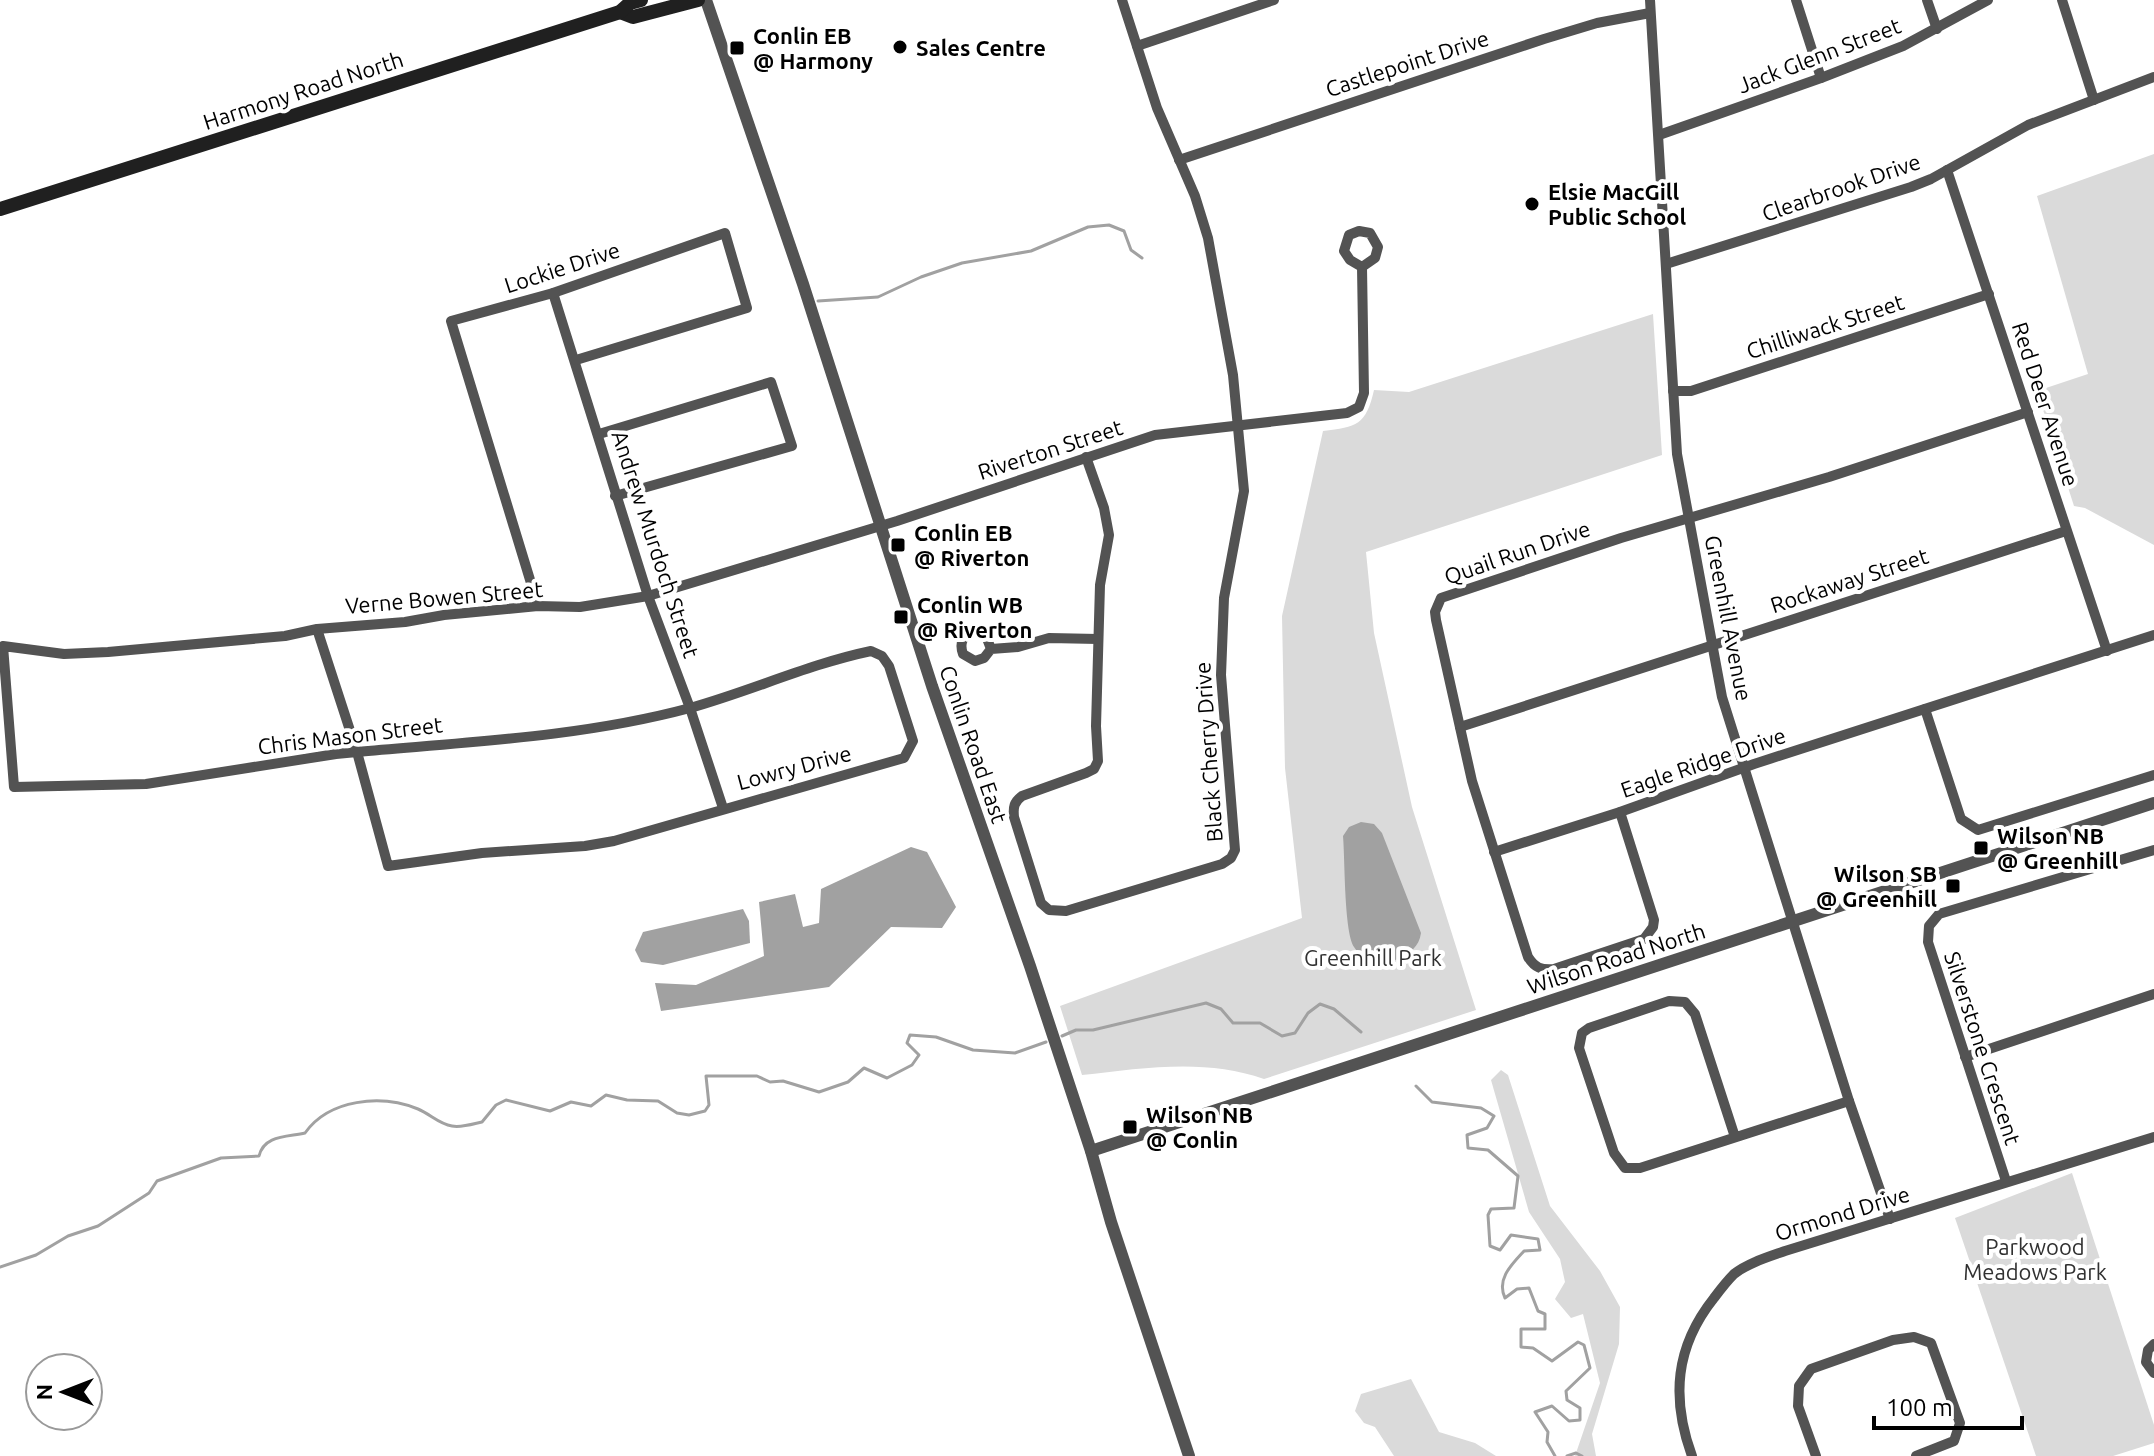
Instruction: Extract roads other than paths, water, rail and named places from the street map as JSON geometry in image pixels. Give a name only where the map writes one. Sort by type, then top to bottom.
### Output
[{"type":"main road","name":"Harmony Road North","points":[[0,209],[620,12],[630,3],[641,0]]},
{"type":"main road","name":"Harmony Road North","points":[[620,12],[633,17],[698,0]]},
{"type":"street","name":"Conlin Road East","points":[[706,0],[803,284],[879,526],[1091,1151],[1111,1222],[1189,1456]]},
{"type":"street","name":"Black Cherry Drive","points":[[1086,457],[1104,508],[1109,535],[1100,585],[1098,761],[1094,769],[1086,773],[1022,796],[1013,809],[1041,903],[1056,911],[1066,911],[1222,864],[1231,858],[1235,850],[1221,675],[1224,598],[1244,491],[1233,375],[1212,255],[1195,196],[1157,108],[1122,0]]},
{"type":"street","points":[[1137,46],[1249,4],[1274,0]]},
{"type":"street","name":"Greenhill Avenue","points":[[1650,0],[1677,454],[1722,697],[1849,1101],[1890,1219]]},
{"type":"street","points":[[1796,0],[1821,78]]},
{"type":"street","points":[[1927,0],[1937,29]]},
{"type":"street","name":"Jack Glenn Street","points":[[1659,135],[1903,46],[1988,0]]},
{"type":"street","points":[[2062,0],[2094,100]]},
{"type":"street","name":"Castlepoint Drive","points":[[1179,160],[1544,39],[1597,23],[1650,13]]},
{"type":"street","name":"Clearbrook Drive","points":[[1666,264],[1911,187],[2028,125],[2154,77]]},
{"type":"street","name":"Red Deer Avenue","points":[[1947,170],[2107,651]]},
{"type":"street","name":"Lockie Drive","points":[[538,606],[451,321],[553,293],[725,233],[747,308],[576,360]]},
{"type":"street","name":"Riverton Street","points":[[879,526],[1155,435],[1347,413],[1359,407],[1364,393],[1362,267]]},
{"type":"street","name":"Andrew Murdoch Street","points":[[553,293],[648,596],[723,808]]},
{"type":"street","name":"Chilliwack Street","points":[[1673,391],[1691,391],[1989,294]]},
{"type":"street","points":[[599,434],[771,382],[792,446],[615,496]]},
{"type":"street","name":"Quail Run Drive","points":[[1620,812],[1654,920],[1653,927],[1644,939],[1554,969],[1533,965],[1472,781],[1436,620],[1435,612],[1441,598],[1621,538],[1829,477],[2028,412]]},
{"type":"street","name":"Verne Bowen Street","points":[[14,787],[2,646],[64,654],[108,652],[285,636],[317,629],[538,606],[580,607],[648,596],[879,526]]},
{"type":"street","name":"Rockaway Street","points":[[1460,727],[2066,531]]},
{"type":"street","points":[[317,629],[357,752]]},
{"type":"street","name":"Eagle Ridge Drive","points":[[1494,852],[2154,635]]},
{"type":"street","points":[[991,649],[1018,647],[1049,638],[1098,639]]},
{"type":"street","name":"Lowry Drive","points":[[357,752],[388,866],[482,853],[614,841],[904,758],[913,741],[889,666],[882,656],[871,651],[690,708]]},
{"type":"street","name":"Chris Mason Street","points":[[14,787],[146,784],[357,752],[605,726],[690,708]]},
{"type":"street","points":[[1925,709],[1961,819],[1978,830],[2154,775]]},
{"type":"street","name":"Wilson Road North","points":[[1091,1151],[2154,803]]},
{"type":"street","name":"Silverstone Crescent","points":[[2006,1181],[1928,942],[1929,926],[1939,914],[2154,850]]},
{"type":"street","points":[[1965,1057],[2154,994]]},
{"type":"street","points":[[1735,1137],[1695,1014],[1685,1002],[1669,1001],[1582,1033],[1579,1048],[1614,1153],[1625,1168],[1640,1168],[1849,1101]]},
{"type":"street","name":"Ormond Drive","points":[[1692,1456],[1680,1412],[1679,1375],[1687,1340],[1700,1317],[1734,1274],[1754,1262],[2154,1137]]},
{"type":"street","points":[[1816,1456],[1798,1406],[1799,1386],[1811,1369],[1893,1340],[1914,1337],[1931,1343],[1960,1423],[1954,1441],[1916,1456]]},
{"type":"street","points":[[2154,1344],[2148,1350],[2146,1362],[2154,1373]]},
{"type":"waterway","points":[[818,301],[878,297],[921,277],[962,263],[1031,251],[1088,227],[1109,225],[1124,231],[1131,250],[1142,258]]},
{"type":"waterway","points":[[1062,1036],[1076,1030],[1093,1030],[1206,1003],[1221,1009],[1233,1023],[1260,1023],[1282,1036],[1295,1033],[1308,1013],[1320,1004],[1334,1009],[1361,1032]]},
{"type":"waterway","points":[[0,1267],[36,1255],[68,1236],[98,1226],[149,1193],[157,1181],[221,1158],[259,1156],[271,1141],[305,1133],[328,1113],[357,1103],[404,1104],[456,1126],[482,1122],[496,1105],[506,1100],[550,1111],[571,1102],[591,1106],[606,1095],[627,1100],[658,1101],[677,1113],[689,1115],[705,1111],[709,1105],[706,1076],[757,1076],[770,1082],[783,1081],[819,1092],[848,1082],[864,1068],[887,1078],[912,1065],[919,1055],[907,1043],[910,1035],[936,1037],[973,1050],[1015,1053],[1046,1042]]},
{"type":"waterway","points":[[1416,1086],[1432,1102],[1481,1108],[1494,1116],[1487,1128],[1467,1135],[1468,1148],[1488,1150],[1518,1176],[1514,1208],[1491,1209],[1488,1215],[1490,1246],[1500,1250],[1511,1235],[1538,1239],[1540,1250],[1524,1251],[1507,1272],[1502,1284],[1505,1298],[1517,1289],[1529,1288],[1538,1311],[1545,1314],[1545,1329],[1521,1329],[1521,1347],[1533,1348],[1552,1361],[1578,1342],[1584,1345],[1590,1368],[1566,1391],[1567,1400],[1580,1408],[1580,1420],[1569,1421],[1552,1406],[1535,1412],[1548,1432],[1547,1442],[1555,1456]]},
{"type":"waterway","points":[[1567,1456],[1576,1453],[1582,1456]]},
{"type":"place","name":"Sales Centre","points":[[900,47]]},
{"type":"place","name":"Conlin EB @ Harmony","points":[[737,48]]},
{"type":"place","name":"Elsie MacGill Public School","points":[[1532,204]]},
{"type":"place","name":"Conlin EB @ Riverton","points":[[898,545]]},
{"type":"place","name":"Conlin WB @ Riverton","points":[[901,617]]},
{"type":"place","name":"Wilson NB @ Greenhill","points":[[1981,848]]},
{"type":"place","name":"Wilson SB @ Greenhill","points":[[1953,886]]},
{"type":"place","name":"Wilson NB @ Conlin","points":[[1130,1127]]},
{"type":"park label","name":"Greenhill Park","points":[[1373,957]]},
{"type":"park label","name":"Parkwood Meadows Park","points":[[2035,1258]]}]
